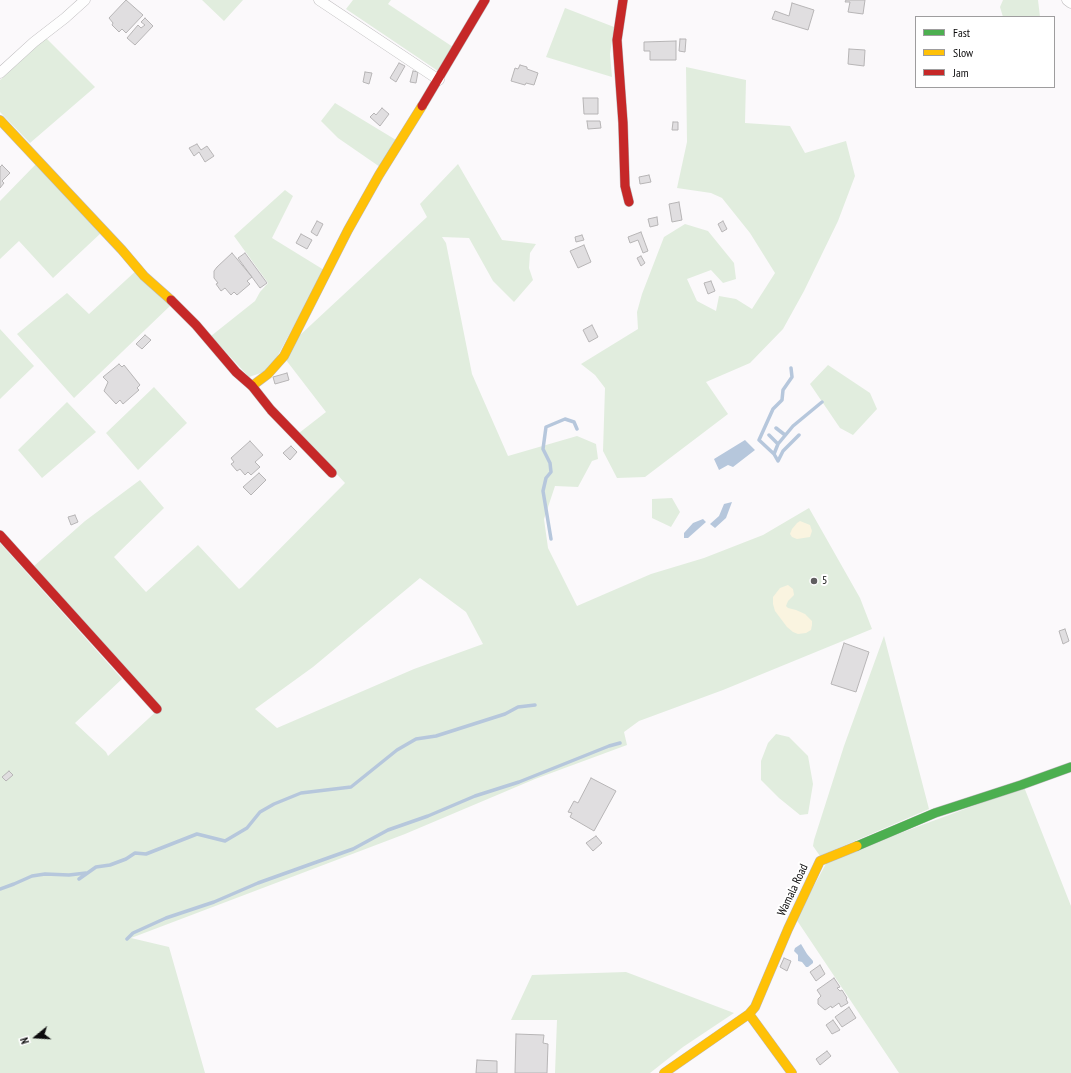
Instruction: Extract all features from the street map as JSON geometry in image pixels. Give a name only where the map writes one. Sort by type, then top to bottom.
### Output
[{"type":"street","points":[[0,73],[34,42],[85,0]]},
{"type":"street","points":[[319,0],[440,80]]},
{"type":"street","points":[[252,386],[268,374],[284,356],[348,230],[379,175],[440,80],[485,0]]},
{"type":"street","points":[[623,0],[617,40],[625,186],[629,202]]},
{"type":"street","points":[[1067,0],[1071,3]]},
{"type":"street","points":[[0,120],[122,250],[144,276],[181,310],[213,344],[236,372],[252,386],[271,410],[332,473]]},
{"type":"street","points":[[0,535],[157,709]]},
{"type":"street","name":"Wamala Road","points":[[664,1073],[749,1014],[763,990],[788,929],[820,860],[935,813],[1022,785],[1071,767]]},
{"type":"street","points":[[749,1014],[792,1073]]},
{"type":"green space","points":[[202,0],[243,0],[224,21]]},
{"type":"green space","points":[[353,0],[391,0],[388,4],[453,47],[441,73],[346,9]]},
{"type":"green space","points":[[1003,0],[1038,0],[1040,16],[1003,16],[1000,7]]},
{"type":"green space","points":[[565,8],[614,27],[610,54],[612,77],[546,57]]},
{"type":"green space","points":[[46,38],[95,87],[30,143],[0,112],[0,80]]},
{"type":"green space","points":[[686,67],[746,80],[745,123],[790,126],[805,153],[846,141],[855,176],[838,221],[804,291],[783,329],[750,363],[706,382],[728,414],[645,477],[617,478],[603,451],[605,388],[595,375],[581,364],[638,329],[637,312],[642,294],[664,237],[685,224],[708,231],[734,263],[736,279],[723,283],[711,270],[687,279],[697,301],[716,311],[719,296],[736,299],[752,309],[775,273],[750,233],[722,198],[711,193],[677,188],[687,142]]},
{"type":"green space","points":[[335,103],[396,140],[380,167],[338,138],[321,121]]},
{"type":"green space","points":[[37,163],[102,232],[53,278],[19,241],[0,259],[0,201]]},
{"type":"green space","points":[[458,164],[502,240],[536,244],[530,253],[529,268],[533,280],[514,302],[493,281],[469,238],[442,237],[446,243],[472,374],[508,456],[577,436],[596,444],[598,459],[592,461],[578,487],[555,486],[544,519],[548,548],[577,606],[651,574],[704,558],[763,535],[809,508],[860,598],[872,629],[723,690],[639,721],[624,732],[627,745],[535,779],[405,834],[131,938],[169,947],[205,1073],[0,1073],[0,543],[122,679],[75,723],[106,752],[108,756],[161,707],[34,566],[85,521],[140,480],[164,508],[114,557],[146,592],[198,545],[239,589],[242,587],[345,483],[299,433],[326,412],[286,360],[299,336],[427,217],[420,204]],"holes":[[[420,578],[466,612],[483,644],[414,669],[277,728],[255,709],[313,667]]]},
{"type":"green space","points":[[285,190],[293,196],[272,238],[324,270],[270,370],[249,377],[211,336],[255,301],[260,292],[268,283],[234,236]]},
{"type":"green space","points":[[138,269],[171,305],[74,398],[17,334],[67,293],[89,314]]},
{"type":"green space","points":[[0,329],[34,366],[0,399]]},
{"type":"green space","points":[[828,365],[870,393],[877,409],[853,435],[840,428],[810,384]]},
{"type":"green space","points":[[154,387],[187,423],[138,470],[106,433]]},
{"type":"green space","points":[[67,402],[96,432],[42,478],[18,450]]},
{"type":"green space","points":[[672,498],[680,512],[671,527],[652,518],[652,499]]},
{"type":"green space","points":[[884,636],[929,809],[820,856],[813,846],[814,840],[844,746]]},
{"type":"green space","points":[[776,734],[789,737],[808,756],[813,784],[808,814],[800,815],[779,798],[761,780],[761,761],[768,743]]},
{"type":"green space","points":[[1024,787],[1071,906],[1071,1073],[899,1073],[796,919],[828,860]]},
{"type":"green space","points":[[626,972],[734,1013],[683,1047],[650,1073],[555,1073],[557,1020],[511,1020],[532,975]]},
{"type":"sand","points":[[800,521],[810,525],[812,531],[810,537],[797,539],[792,537],[790,534],[792,529]]},
{"type":"sand","points":[[788,585],[793,589],[794,595],[788,601],[786,606],[805,614],[812,621],[811,630],[806,633],[798,634],[793,632],[787,627],[775,611],[773,597],[780,588]]},
{"type":"water","points":[[745,440],[755,450],[733,467],[728,465],[719,470],[714,459]]},
{"type":"water","points":[[732,502],[726,518],[715,528],[710,524],[719,516],[724,504]]},
{"type":"water","points":[[703,519],[706,522],[688,538],[684,538],[684,533],[693,523]]},
{"type":"water","points":[[801,944],[813,961],[813,963],[808,967],[806,967],[802,962],[798,961],[798,955],[794,951],[795,948]]},
{"type":"building","points":[[126,0],[143,15],[126,33],[122,29],[119,32],[112,25],[113,23],[109,18]]},
{"type":"building","points":[[846,0],[865,0],[863,14],[848,12],[850,2],[845,2]]},
{"type":"building","points":[[792,3],[814,10],[808,30],[772,19],[775,11],[789,16]]},
{"type":"building","points":[[145,18],[153,26],[135,45],[127,38],[138,25],[141,28],[145,25],[141,22]]},
{"type":"building","points":[[680,39],[686,39],[685,52],[679,51]]},
{"type":"building","points":[[676,41],[676,60],[650,60],[650,51],[644,51],[644,42]]},
{"type":"building","points":[[849,49],[865,50],[864,66],[848,64]]},
{"type":"building","points":[[399,63],[405,66],[396,82],[390,78]]},
{"type":"building","points":[[520,65],[538,73],[534,85],[526,83],[525,85],[511,81],[515,68],[518,69]]},
{"type":"building","points":[[413,71],[418,72],[416,83],[410,82]]},
{"type":"building","points":[[365,72],[372,73],[369,84],[363,82]]},
{"type":"building","points":[[583,98],[598,98],[598,114],[584,114]]},
{"type":"building","points":[[382,108],[389,114],[380,126],[370,117],[374,113],[376,115]]},
{"type":"building","points":[[587,121],[600,121],[601,128],[588,129]]},
{"type":"building","points":[[673,122],[678,122],[678,130],[672,130]]},
{"type":"building","points":[[197,144],[201,150],[207,146],[214,156],[205,162],[199,152],[194,156],[189,148]]},
{"type":"building","points":[[2,165],[10,173],[2,181],[4,183],[0,188],[0,167]]},
{"type":"building","points":[[649,175],[651,182],[640,184],[639,177]]},
{"type":"building","points":[[679,202],[682,220],[672,222],[669,204]]},
{"type":"building","points":[[657,217],[658,225],[650,227],[648,219]]},
{"type":"building","points":[[317,221],[323,224],[317,236],[311,232]]},
{"type":"building","points":[[723,221],[727,229],[722,232],[718,224]]},
{"type":"building","points":[[641,232],[648,251],[643,253],[638,240],[630,243],[628,237]]},
{"type":"building","points":[[301,234],[312,240],[307,249],[296,243]]},
{"type":"building","points":[[582,235],[584,240],[576,242],[575,237]]},
{"type":"building","points":[[584,245],[591,262],[578,268],[570,251]]},
{"type":"building","points":[[232,253],[252,277],[247,281],[250,284],[237,295],[234,292],[231,295],[225,288],[221,291],[214,278],[214,271]]},
{"type":"building","points":[[245,253],[267,283],[260,288],[238,258]]},
{"type":"building","points":[[641,256],[645,263],[641,266],[637,258]]},
{"type":"building","points":[[711,281],[715,291],[708,294],[704,283]]},
{"type":"building","points":[[592,325],[598,337],[589,342],[583,330]]},
{"type":"building","points":[[145,335],[151,340],[142,349],[136,344]]},
{"type":"building","points":[[119,364],[122,367],[124,365],[140,385],[137,388],[139,390],[123,404],[120,400],[116,404],[104,391],[108,382],[103,377]]},
{"type":"building","points":[[287,373],[289,380],[275,384],[273,377]]},
{"type":"building","points":[[250,441],[263,455],[255,462],[260,467],[251,475],[248,472],[245,475],[240,469],[237,471],[231,464],[234,462],[231,458]]},
{"type":"building","points":[[291,446],[297,452],[290,460],[283,453]]},
{"type":"building","points":[[259,473],[266,480],[251,495],[243,487]]},
{"type":"building","points":[[75,515],[78,522],[71,525],[68,517]]},
{"type":"building","points":[[1065,629],[1069,641],[1063,644],[1059,631]]},
{"type":"building","points":[[844,643],[869,652],[856,692],[831,684]]},
{"type":"building","points":[[9,771],[13,775],[6,781],[2,777]]},
{"type":"building","points":[[591,778],[616,791],[594,831],[570,817],[572,813],[568,812],[574,801],[578,803]]},
{"type":"building","points":[[596,836],[602,843],[593,851],[586,843]]},
{"type":"building","points":[[784,958],[791,961],[787,971],[780,967]]},
{"type":"building","points":[[820,965],[825,974],[816,981],[810,972]]},
{"type":"building","points":[[834,978],[840,987],[837,988],[840,991],[842,990],[848,1003],[841,1007],[839,1003],[832,1008],[831,1006],[825,1010],[818,1004],[818,999],[821,996],[817,990]]},
{"type":"building","points":[[849,1007],[856,1018],[842,1027],[835,1017]]},
{"type":"building","points":[[833,1020],[840,1030],[832,1034],[826,1025]]},
{"type":"building","points":[[516,1034],[544,1035],[543,1043],[548,1044],[547,1073],[515,1073]]},
{"type":"building","points":[[827,1051],[831,1056],[820,1065],[816,1059]]},
{"type":"building","points":[[477,1060],[497,1061],[497,1073],[476,1073]]},
{"type":"waterway","points":[[774,454],[759,440],[773,409],[782,400],[783,390],[792,377],[791,368]]},
{"type":"waterway","points":[[799,435],[783,451],[778,461],[774,454],[778,444],[793,426],[822,402]]},
{"type":"waterway","points":[[551,539],[543,491],[546,478],[551,472],[550,463],[543,449],[546,427],[565,419],[574,422],[577,429]]},
{"type":"waterway","points":[[776,428],[785,435]]},
{"type":"waterway","points":[[769,435],[778,444]]},
{"type":"waterway","points":[[79,879],[96,867],[110,865],[126,859],[135,853],[146,854],[197,834],[225,841],[247,828],[260,812],[274,804],[301,793],[351,787],[397,750],[416,739],[436,736],[505,714],[518,707],[535,705]]},
{"type":"waterway","points":[[127,939],[133,933],[166,918],[214,902],[258,883],[353,849],[388,830],[428,816],[475,796],[519,782],[620,743]]},
{"type":"waterway","points":[[0,889],[32,876],[45,874],[69,875],[86,873]]},
{"type":"traffic: fast","points":[[857,846],[935,813],[1071,767]]},
{"type":"traffic: slow","points":[[252,386],[268,374],[284,356],[348,230],[379,175],[422,106]]},
{"type":"traffic: slow","points":[[0,120],[122,250],[144,276],[171,300]]},
{"type":"traffic: slow","points":[[664,1073],[749,1014],[755,1007],[788,929],[820,861],[857,846]]},
{"type":"traffic: slow","points":[[749,1014],[792,1073]]},
{"type":"traffic: jam","points":[[422,106],[485,0]]},
{"type":"traffic: jam","points":[[623,0],[617,40],[623,123],[625,186],[629,202]]},
{"type":"traffic: jam","points":[[171,300],[196,325],[236,372],[252,386],[271,410],[332,473]]},
{"type":"traffic: jam","points":[[0,535],[157,709]]},
{"type":"place","name":"5","points":[[814,581]]}]
